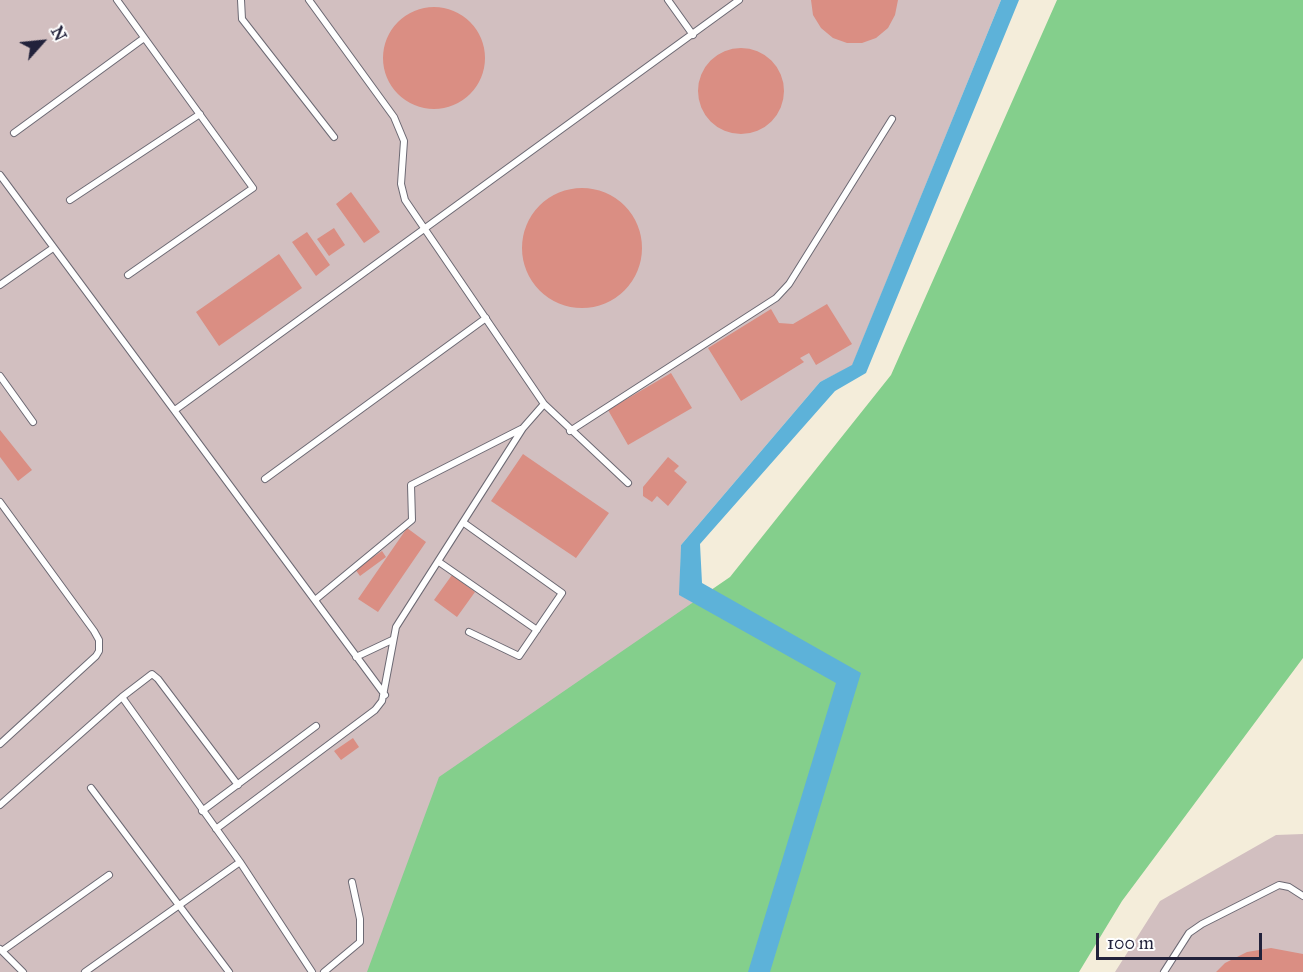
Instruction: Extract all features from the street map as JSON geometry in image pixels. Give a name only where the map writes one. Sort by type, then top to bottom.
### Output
[{"type":"lane","points":[[117,0],[253,188],[128,275]]},
{"type":"lane","points":[[241,0],[242,19],[334,137]]},
{"type":"lane","points":[[309,0],[394,117],[404,141],[401,192],[544,404],[570,431],[628,483]]},
{"type":"lane","points":[[668,0],[693,34]]},
{"type":"lane","points":[[176,410],[739,0]]},
{"type":"lane","points":[[14,133],[144,38]]},
{"type":"lane","points":[[70,200],[200,114]]},
{"type":"lane","points":[[570,431],[776,298],[789,284],[892,119]]},
{"type":"lane","points":[[0,174],[385,695]]},
{"type":"lane","points":[[0,285],[53,248]]},
{"type":"lane","points":[[265,479],[486,318]]},
{"type":"lane","points":[[0,376],[33,422]]},
{"type":"lane","points":[[216,829],[375,710],[385,695],[392,640],[396,627],[523,428],[544,404]]},
{"type":"lane","points":[[315,600],[412,520],[411,484],[523,428]]},
{"type":"lane","points":[[0,502],[99,640],[99,651],[96,656],[0,744]]},
{"type":"lane","points":[[464,523],[562,593],[519,656],[469,632]]},
{"type":"lane","points":[[439,561],[537,630]]},
{"type":"lane","points":[[356,657],[392,640]]},
{"type":"lane","points":[[0,805],[145,678],[152,675],[159,678],[238,785]]},
{"type":"lane","points":[[122,698],[240,862],[312,972]]},
{"type":"lane","points":[[202,811],[316,726]]},
{"type":"lane","points":[[91,788],[229,972]]},
{"type":"lane","points":[[85,972],[240,862]]},
{"type":"lane","points":[[23,972],[1,950],[109,875]]},
{"type":"lane","points":[[324,972],[360,942],[360,919],[352,882]]},
{"type":"lane","points":[[1164,972],[1189,933],[1202,924],[1279,885],[1289,887],[1303,896]]},
{"type":"shaded area","points":[[0,0],[1001,0],[852,366],[820,382],[681,545],[680,595],[836,683],[748,972],[0,972]]},
{"type":"shaded area","points":[[1303,834],[1303,972],[1115,972],[1160,901],[1276,835]]},
{"type":"green space","points":[[1057,0],[1303,0],[1303,658],[1122,901],[1079,972],[367,972],[439,777],[730,577],[891,375]]},
{"type":"water","points":[[1001,0],[1019,0],[866,373],[835,391],[700,544],[702,583],[861,673],[770,972],[748,972],[836,683],[679,595],[681,545],[820,382],[852,365]]},
{"type":"building","points":[[811,0],[898,0],[895,15],[888,28],[876,38],[862,43],[847,43],[833,38],[821,28],[813,15]]},
{"type":"building","points":[[434,7],[454,11],[470,22],[481,38],[485,58],[481,78],[470,94],[454,105],[434,109],[414,105],[398,94],[387,78],[383,58],[387,38],[398,22],[414,11]]},
{"type":"building","points":[[733,48],[749,48],[772,60],[781,74],[784,91],[781,108],[772,122],[749,134],[733,134],[717,127],[705,115],[698,99],[698,83],[705,67],[717,55]]},
{"type":"building","points":[[582,188],[605,192],[625,205],[638,225],[642,248],[638,271],[625,291],[605,304],[582,308],[559,304],[539,291],[526,271],[522,248],[526,225],[539,205],[559,192]]},
{"type":"building","points":[[351,192],[380,232],[364,243],[336,204]]},
{"type":"building","points":[[334,228],[345,245],[329,256],[317,239]]},
{"type":"building","points":[[307,232],[330,265],[316,276],[292,242]]},
{"type":"building","points":[[279,254],[302,288],[219,346],[196,312]]},
{"type":"building","points":[[827,304],[852,344],[816,365],[809,353],[800,358],[804,362],[741,401],[708,348],[771,309],[779,323],[793,324]]},
{"type":"building","points":[[671,373],[692,408],[628,445],[608,410]]},
{"type":"building","points":[[0,430],[32,470],[18,481],[0,457]]},
{"type":"building","points":[[523,454],[609,513],[576,558],[491,501]]},
{"type":"building","points":[[668,457],[679,466],[674,471],[687,482],[668,506],[657,496],[652,502],[643,496],[643,487]]},
{"type":"building","points":[[407,528],[426,542],[378,612],[358,599]]},
{"type":"building","points":[[382,551],[386,557],[360,576],[355,569]]},
{"type":"building","points":[[452,575],[475,592],[457,617],[434,600]]},
{"type":"building","points":[[353,738],[359,747],[341,760],[334,751]]},
{"type":"building","points":[[1271,948],[1303,954],[1303,972],[1216,972],[1225,963],[1247,952]]}]
